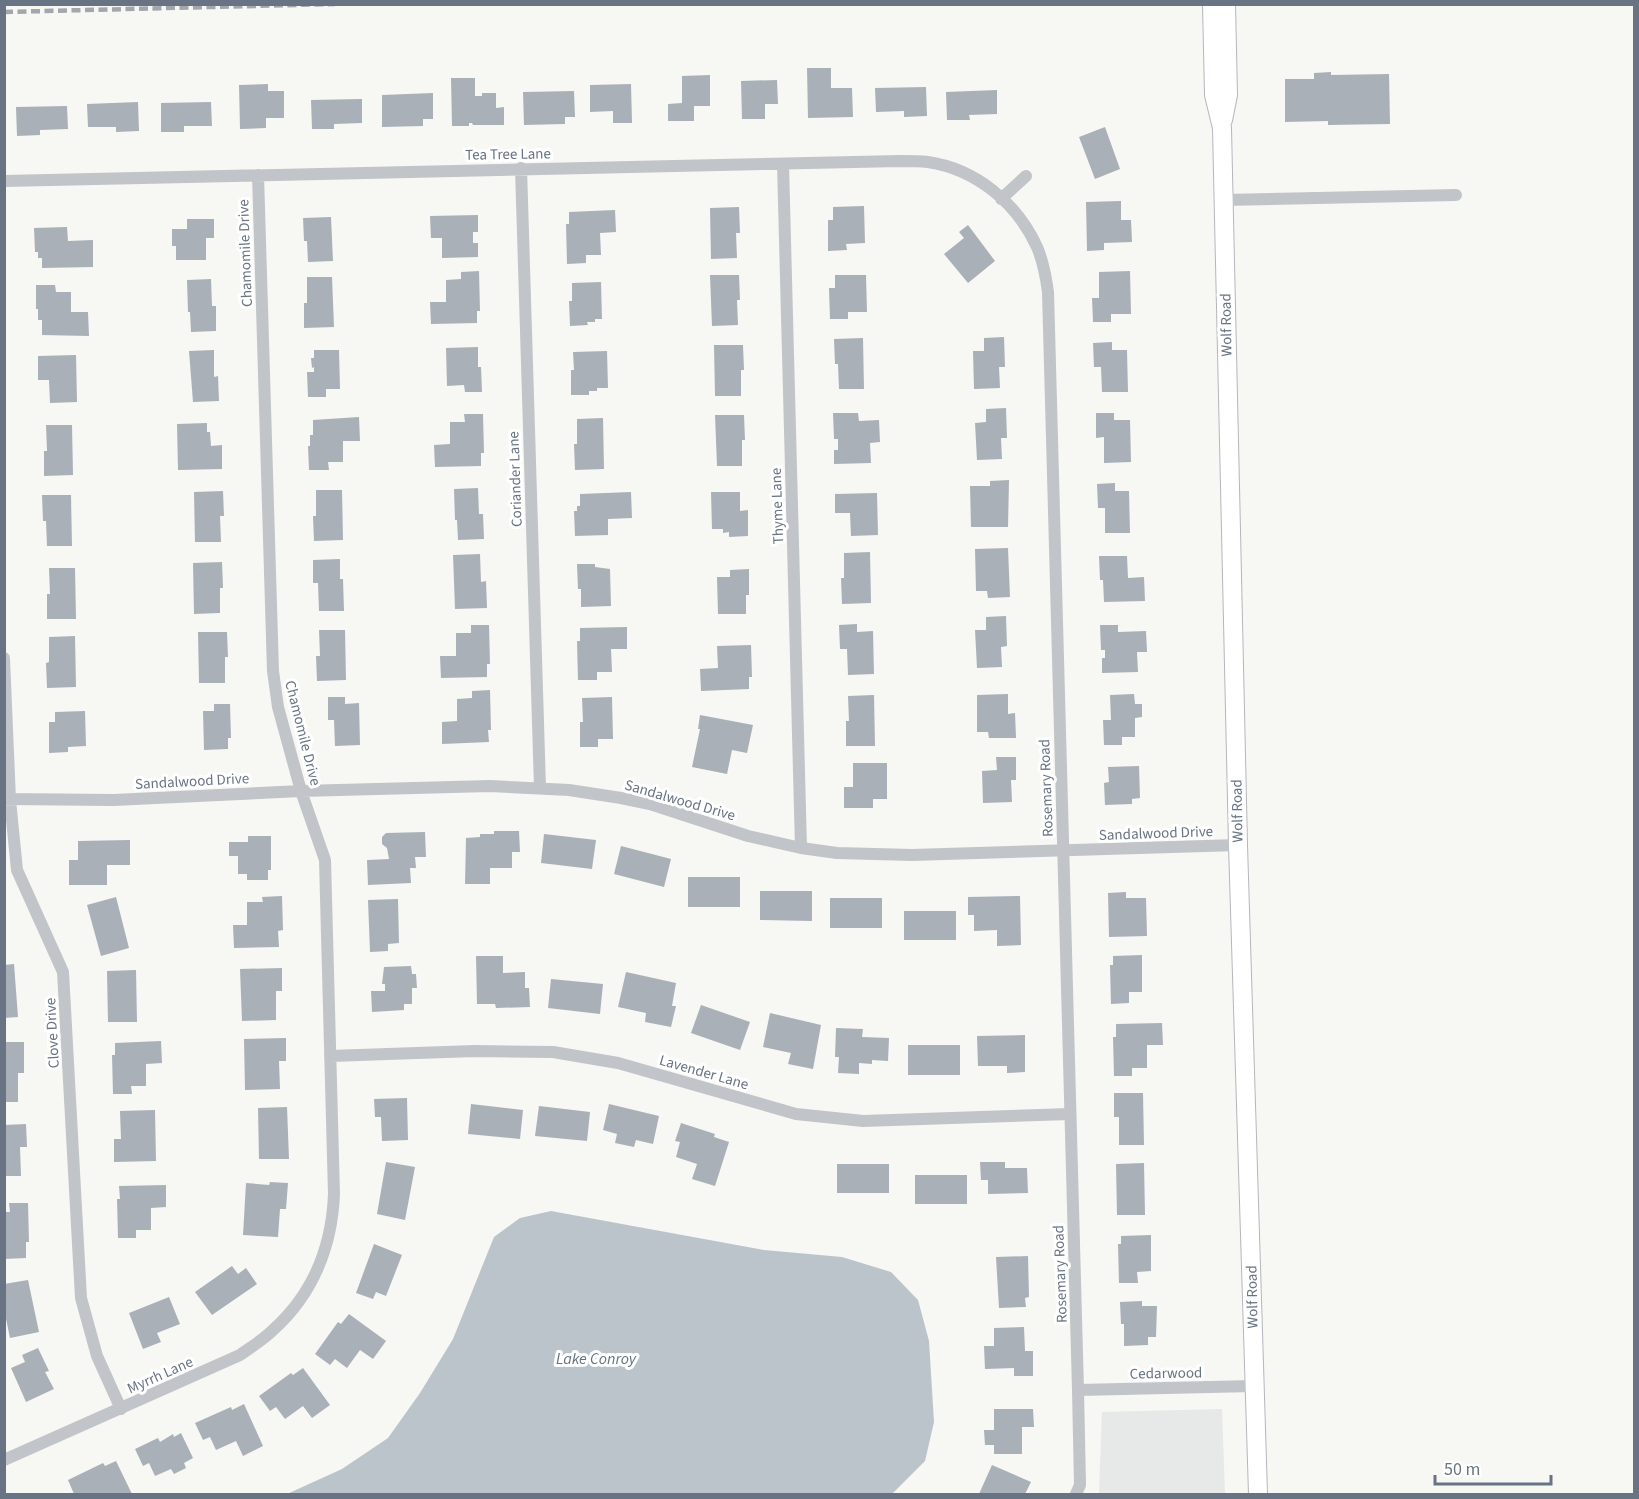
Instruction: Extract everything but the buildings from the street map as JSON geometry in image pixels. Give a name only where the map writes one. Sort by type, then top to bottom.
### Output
[{"type":"main road","name":"Wolf Road","points":[[1212,4],[1214,95],[1222,128]]},
{"type":"main road","name":"Wolf Road","points":[[1226,4],[1228,95],[1222,128],[1223,200],[1238,845],[1258,1494]]},
{"type":"street","name":"Tea Tree Lane","points":[[4,181],[900,161],[928,162],[973,176],[1001,199]]},
{"type":"street","name":"Thyme Lane","points":[[783,164],[801,848]]},
{"type":"street","name":"Coriander Lane","points":[[521,168],[540,788]]},
{"type":"street","name":"Chamomile Drive","points":[[258,175],[273,671],[278,707],[301,791],[325,860],[333,1212],[326,1249],[308,1289]]},
{"type":"street","points":[[1001,199],[1026,176]]},
{"type":"street","points":[[1223,200],[1456,195]]},
{"type":"street","name":"Rosemary Road","points":[[1001,199],[1015,212],[1037,248],[1044,267],[1048,292],[1078,1390],[1080,1485],[1076,1494]]},
{"type":"street","name":"Clove Drive","points":[[4,658],[7,800],[16,870],[63,972],[81,1298],[97,1356],[121,1409]]},
{"type":"street","name":"Sandalwood Drive","points":[[7,800],[114,800],[301,791],[490,786],[591,793],[650,804],[748,836],[801,848],[837,853],[873,855],[1238,845]]},
{"type":"street","name":"Lavender Lane","points":[[330,1056],[475,1051],[553,1052],[618,1063],[796,1114],[863,1121],[1070,1114]]},
{"type":"street","name":"Myrrh Lane","points":[[4,1460],[240,1355],[273,1330],[296,1306],[308,1289]]},
{"type":"street","name":"Cedarwood","points":[[1078,1390],[1254,1386]]},
{"type":"shaded area","points":[[1222,1409],[1225,1494],[1083,1494],[1099,1493],[1102,1412]]},
{"type":"water","name":"Lake Conroy","points":[[551,1211],[764,1250],[842,1257],[891,1272],[918,1300],[929,1341],[934,1422],[925,1461],[892,1494],[287,1494],[342,1469],[388,1438],[420,1393],[453,1339],[494,1237],[520,1218]]},
{"type":"railway","points":[[4,12],[335,4]]}]
